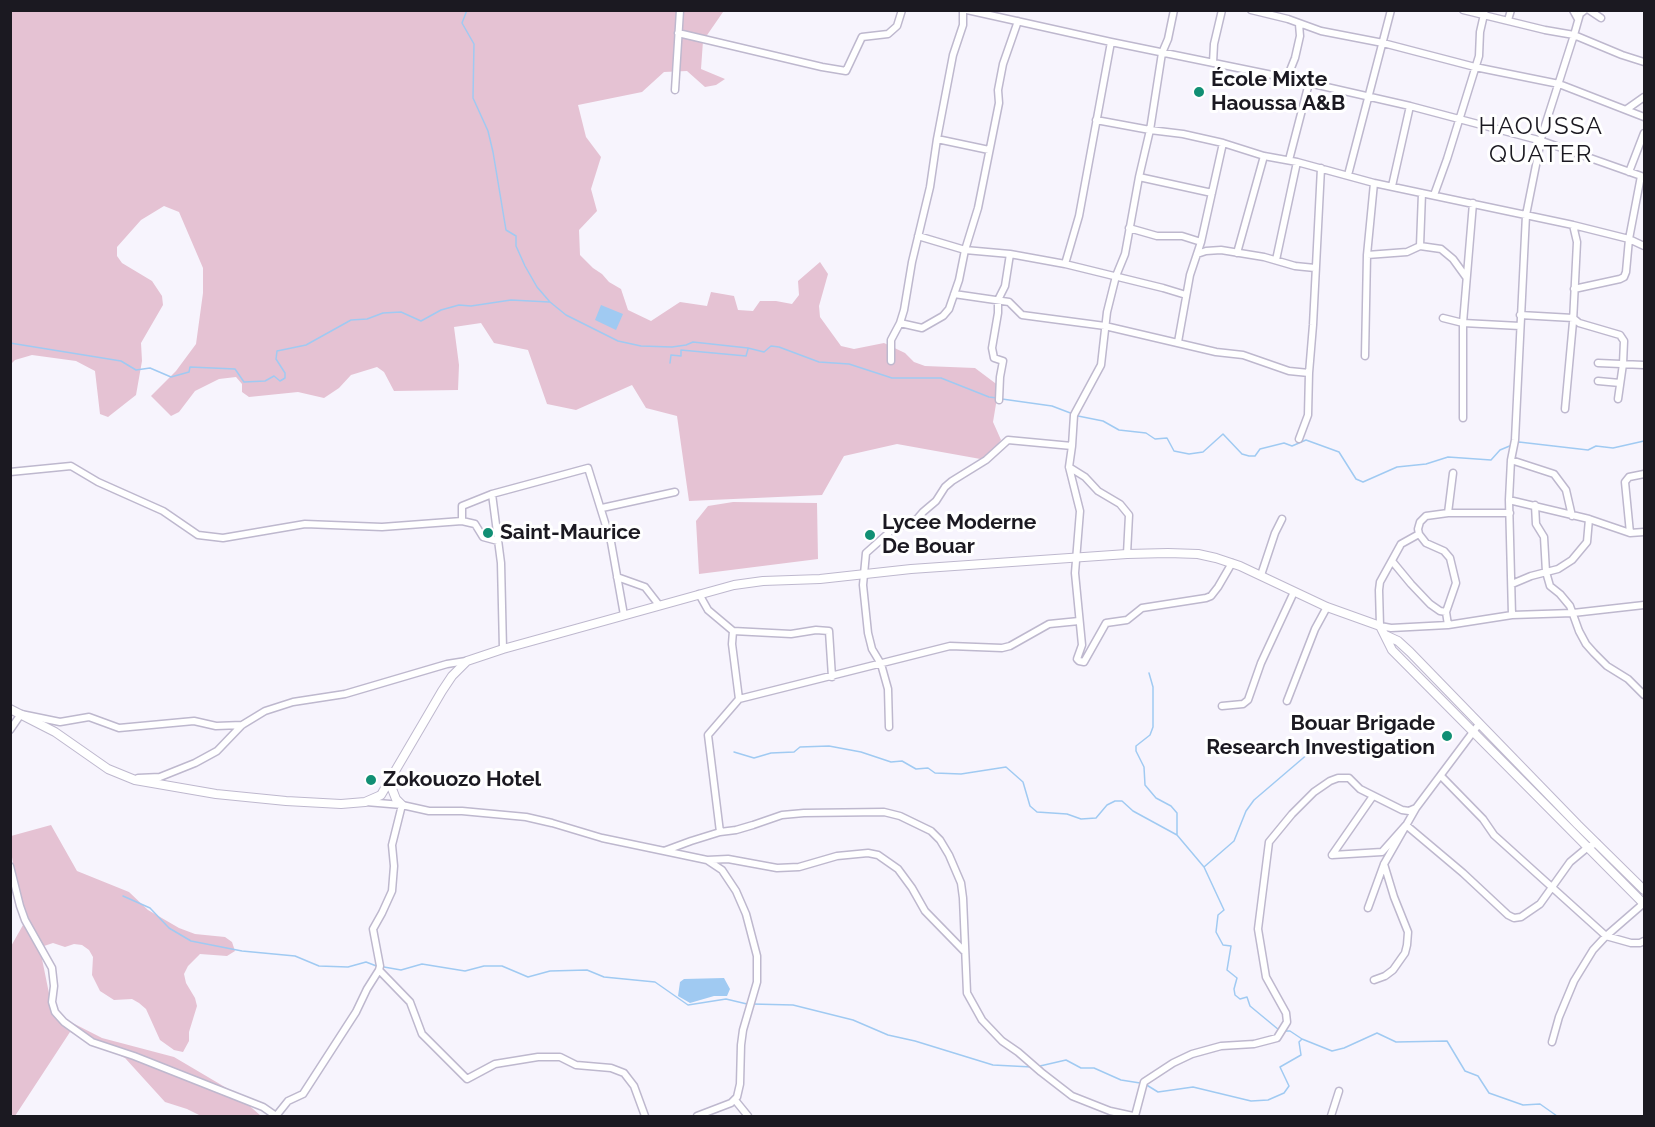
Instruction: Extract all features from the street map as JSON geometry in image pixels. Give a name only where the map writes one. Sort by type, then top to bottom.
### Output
[{"type":"main road","points":[[10,709],[55,732],[108,769],[129,778],[216,794],[341,804],[365,802],[381,795],[452,676],[467,661],[503,649],[699,594],[763,580],[820,579],[911,569],[1127,554],[1198,554],[1232,563],[1326,607],[1380,626],[1392,650],[1644,904]]},
{"type":"main road","points":[[1385,635],[1398,641],[1422,663],[1479,724],[1644,890]]},
{"type":"main road","points":[[1435,694],[1442,686]]},
{"type":"main road","points":[[389,781],[396,799],[402,806]]},
{"type":"main road","points":[[1624,883],[1631,876]]},
{"type":"street","points":[[675,90],[680,10]]},
{"type":"street","points":[[678,33],[846,71],[862,37],[888,34],[897,26],[902,10]]},
{"type":"street","points":[[891,361],[891,340],[904,310],[930,187],[953,55],[963,25],[965,10],[1410,106],[1542,141],[1643,177],[1629,239],[1624,277],[1574,289]]},
{"type":"street","points":[[1010,19],[1012,10]]},
{"type":"street","points":[[1174,10],[1168,39],[1162,52],[1150,130],[1125,254],[1116,276],[1105,326],[1101,365],[1074,415],[1069,467],[1080,511],[1075,573],[1082,645],[1077,659],[1084,662],[1106,623],[1127,620],[1142,608],[1211,596],[1232,563]]},
{"type":"street","points":[[1213,63],[1214,44],[1222,10]]},
{"type":"street","points":[[1251,10],[1288,19],[1320,31],[1383,43],[1474,67],[1558,84],[1644,117]]},
{"type":"street","points":[[1348,175],[1391,10]]},
{"type":"street","points":[[1463,10],[1485,13],[1545,30],[1574,35],[1644,62]]},
{"type":"street","points":[[1508,20],[1511,10]]},
{"type":"street","points":[[1573,10],[1578,20]]},
{"type":"street","points":[[1512,615],[1509,500],[1511,460],[1515,440],[1526,214],[1542,135],[1580,14],[1587,10],[1600,18]]},
{"type":"street","points":[[1434,195],[1479,56],[1480,32],[1485,13]]},
{"type":"street","points":[[900,323],[922,328],[943,316],[949,309],[978,208],[999,103],[1003,64],[1018,21]]},
{"type":"street","points":[[1287,78],[1300,36],[1299,24]]},
{"type":"street","points":[[1065,264],[1079,216],[1111,42]]},
{"type":"street","points":[[1289,160],[1309,83]]},
{"type":"street","points":[[1627,109],[1644,97]]},
{"type":"street","points":[[1392,186],[1410,106]]},
{"type":"street","points":[[1096,120],[1223,143],[1264,156],[1289,160],[1374,183],[1573,225],[1629,239],[1644,246]]},
{"type":"street","points":[[1629,172],[1644,133]]},
{"type":"street","points":[[937,139],[989,150]]},
{"type":"street","points":[[1178,342],[1190,275],[1201,242],[1223,143]]},
{"type":"street","points":[[1237,253],[1264,156]]},
{"type":"street","points":[[1276,260],[1297,162]]},
{"type":"street","points":[[1299,439],[1308,415],[1321,168]]},
{"type":"street","points":[[1139,177],[1212,193]]},
{"type":"street","points":[[1365,356],[1367,255],[1374,183]]},
{"type":"street","points":[[1420,246],[1422,193]]},
{"type":"street","points":[[1463,418],[1463,323],[1473,203]]},
{"type":"street","points":[[1565,409],[1577,242],[1573,225]]},
{"type":"street","points":[[1129,228],[1157,236],[1182,236],[1201,242]]},
{"type":"street","points":[[918,236],[965,250],[1010,254],[1065,264],[1186,295]]},
{"type":"street","points":[[1367,255],[1407,252],[1420,246],[1441,249],[1453,259],[1466,277]]},
{"type":"street","points":[[1197,254],[1221,250],[1315,268]]},
{"type":"street","points":[[999,400],[1003,361],[994,358],[992,348],[998,300],[1005,286],[1010,254]]},
{"type":"street","points":[[954,294],[1009,302],[1022,315],[1105,326],[1216,352],[1243,355],[1289,371],[1309,373]]},
{"type":"street","points":[[1520,315],[1573,318],[1579,323],[1620,335],[1624,341],[1618,399]]},
{"type":"street","points":[[1443,318],[1463,323],[1520,326]]},
{"type":"street","points":[[1598,363],[1644,365]]},
{"type":"street","points":[[1598,381],[1620,383]]},
{"type":"street","points":[[889,727],[888,689],[881,664],[872,649],[868,633],[863,574],[866,553],[892,529],[917,519],[936,501],[945,487],[986,460],[1008,440],[1072,446]]},
{"type":"street","points":[[1511,460],[1554,474],[1566,490],[1572,516]]},
{"type":"street","points":[[10,472],[70,466],[98,482],[162,511],[198,535],[224,538],[305,524],[382,527],[462,521],[475,524],[483,537],[498,541]]},
{"type":"street","points":[[1069,467],[1085,477],[1098,491],[1120,504],[1129,515],[1127,554]]},
{"type":"street","points":[[462,521],[462,506],[492,494],[588,468],[611,542],[624,615]]},
{"type":"street","points":[[1448,513],[1453,472]]},
{"type":"street","points":[[1630,534],[1625,482],[1629,477],[1644,474]]},
{"type":"street","points":[[602,508],[675,492]]},
{"type":"street","points":[[492,494],[501,563],[503,649]]},
{"type":"street","points":[[1509,500],[1589,519],[1630,534],[1644,532]]},
{"type":"street","points":[[1535,505],[1536,524],[1544,537],[1546,572],[1550,586],[1570,606],[1586,644],[1606,666],[1628,679],[1644,695]]},
{"type":"street","points":[[1448,625],[1446,612],[1456,583],[1450,558],[1444,552],[1426,543],[1419,534],[1420,522],[1426,516],[1448,513],[1510,513]]},
{"type":"street","points":[[1261,575],[1282,519]]},
{"type":"street","points":[[1512,584],[1558,569],[1572,560],[1587,542],[1589,519]]},
{"type":"street","points":[[1419,534],[1401,544],[1380,582],[1380,626],[1391,628],[1448,625],[1512,615],[1573,613],[1644,605]]},
{"type":"street","points":[[1392,561],[1430,604],[1446,612]]},
{"type":"street","points":[[617,577],[645,586],[659,605]]},
{"type":"street","points":[[1222,706],[1243,704],[1248,700],[1261,663],[1294,592]]},
{"type":"street","points":[[699,594],[708,610],[733,631],[791,634],[816,630],[829,632],[831,677]]},
{"type":"street","points":[[1287,701],[1326,607]]},
{"type":"street","points":[[720,832],[708,735],[740,699],[950,646],[1002,648],[1010,646],[1049,624],[1079,621]]},
{"type":"street","points":[[733,631],[732,644],[740,699]]},
{"type":"street","points":[[129,778],[160,777],[195,763],[217,751],[242,725],[265,711],[293,702],[345,694],[447,664],[467,661]]},
{"type":"street","points":[[10,730],[21,714],[60,722],[89,717],[119,728],[194,721],[216,726],[242,725]]},
{"type":"street","points":[[1368,908],[1384,864],[1416,808],[1479,724]]},
{"type":"street","points":[[1441,776],[1484,819],[1494,835],[1606,936],[1630,944],[1644,941]]},
{"type":"street","points":[[664,851],[720,832],[753,825],[782,815],[816,812],[884,812],[900,816],[924,827],[940,840],[961,883],[967,993],[982,1020],[992,1031],[1072,1096],[1110,1111],[1134,1116],[1144,1082],[1173,1063],[1192,1054],[1221,1046],[1254,1044],[1276,1038],[1287,1022],[1286,1013],[1266,976],[1258,929],[1269,842],[1292,814],[1314,792],[1338,778],[1349,778],[1360,789],[1402,810],[1409,811],[1416,808]]},
{"type":"street","points":[[1373,796],[1332,855],[1382,852],[1406,825]]},
{"type":"street","points":[[365,802],[429,811],[525,817],[602,838],[707,860],[728,859],[777,868],[799,867],[837,856],[868,853],[878,855],[898,869],[912,888],[924,911],[965,951]]},
{"type":"street","points":[[10,866],[25,920],[52,968],[54,986],[52,1002],[55,1012],[64,1022],[92,1042],[134,1056],[263,1107],[276,1116],[288,1101],[303,1094],[356,1012],[379,970],[373,929],[392,891],[394,866],[392,845],[402,806]]},
{"type":"street","points":[[1406,825],[1514,918],[1521,917],[1539,904],[1570,862],[1588,847],[1597,843]]},
{"type":"street","points":[[697,1116],[735,1100],[740,1084],[743,1030],[756,982],[757,956],[746,914],[736,891],[722,870],[707,860]]},
{"type":"street","points":[[1374,980],[1394,970],[1405,953],[1407,945],[1408,932],[1384,864]]},
{"type":"street","points":[[1552,1042],[1559,1017],[1574,981],[1593,950],[1644,904]]},
{"type":"street","points":[[379,970],[410,1002],[422,1034],[467,1079],[495,1064],[538,1057],[561,1058],[576,1065],[611,1068],[624,1073],[634,1086],[645,1116]]},
{"type":"street","points":[[1331,1116],[1339,1091]]},
{"type":"street","points":[[735,1100],[748,1116]]},
{"type":"shaded area","points":[[11,11],[722,11],[703,41],[701,69],[725,79],[716,85],[705,87],[687,71],[664,72],[642,92],[578,105],[586,137],[601,157],[591,189],[597,211],[579,230],[580,255],[609,282],[621,289],[628,310],[651,321],[680,302],[707,306],[711,292],[734,296],[738,310],[753,311],[760,301],[792,304],[799,295],[798,281],[820,262],[828,274],[819,306],[820,317],[841,346],[854,349],[884,343],[905,353],[914,362],[925,366],[975,368],[999,386],[993,422],[1001,440],[986,460],[897,444],[844,456],[822,495],[689,501],[677,416],[646,408],[632,385],[576,410],[547,404],[528,350],[494,343],[481,323],[454,327],[459,365],[458,390],[394,391],[384,372],[377,367],[351,375],[339,388],[324,398],[298,392],[249,397],[242,392],[242,384],[236,377],[219,379],[195,391],[179,412],[171,416],[151,396],[176,371],[196,344],[203,293],[203,268],[179,212],[164,206],[141,220],[117,247],[117,256],[122,263],[152,281],[162,296],[163,305],[141,343],[142,361],[136,395],[108,417],[100,414],[95,371],[76,361],[32,355],[15,360],[11,364]]},
{"type":"shaded area","points":[[733,502],[817,503],[818,559],[699,574],[696,521],[708,506]]},
{"type":"shaded area","points":[[51,825],[77,871],[129,892],[148,910],[179,928],[195,934],[225,937],[232,942],[235,951],[227,956],[200,954],[188,966],[184,974],[186,983],[197,1006],[189,1032],[189,1041],[183,1052],[174,1050],[160,1040],[146,1009],[139,1003],[132,999],[114,1000],[100,991],[92,975],[93,957],[82,945],[74,944],[65,947],[53,943],[44,946],[41,954],[53,1013],[102,1038],[174,1057],[235,1093],[261,1116],[201,1116],[165,1102],[125,1058],[70,1032],[15,1116],[11,1116],[10,948],[23,925],[11,851],[11,836]]},
{"type":"water","points":[[601,305],[623,314],[616,330],[595,320]]},
{"type":"water","points":[[724,978],[730,989],[727,996],[714,996],[690,1003],[678,996],[680,982],[684,979]]},
{"type":"waterway","points":[[467,10],[462,23],[474,44],[473,98],[488,131],[506,230],[516,236],[516,246],[537,287],[566,315],[618,341],[641,346],[672,347],[693,342],[764,352],[771,346],[779,347],[819,362],[849,364],[892,378],[941,378],[997,398]]},
{"type":"waterway","points":[[10,343],[121,361],[136,370],[150,368],[171,377],[189,372],[190,367],[235,369],[244,382],[265,381],[274,376],[280,381],[285,378],[285,373],[276,359],[277,351],[306,345],[351,320],[367,319],[383,313],[401,312],[421,321],[441,310],[459,305],[471,306],[511,300],[549,302]]},
{"type":"waterway","points":[[670,363],[671,355],[681,356],[681,350],[746,356],[748,349]]},
{"type":"waterway","points":[[1002,399],[1052,406],[1073,414]]},
{"type":"waterway","points":[[1078,416],[1103,421],[1119,430],[1146,433],[1155,439],[1167,438],[1174,451],[1189,454],[1203,452],[1223,434],[1242,454],[1249,456],[1255,456],[1260,449],[1284,443],[1292,446],[1306,440],[1339,452],[1356,479],[1363,482],[1397,467],[1426,464],[1448,457],[1491,460],[1500,450],[1512,445]]},
{"type":"waterway","points":[[1516,444],[1519,442],[1588,450],[1596,446],[1613,448],[1644,441]]},
{"type":"waterway","points":[[1149,673],[1153,687],[1153,727],[1150,735],[1136,746],[1136,751],[1144,767],[1145,785],[1156,798],[1171,806],[1177,813],[1177,835]]},
{"type":"waterway","points":[[734,752],[754,758],[771,753],[794,752],[800,747],[829,746],[861,752],[891,762],[902,761],[916,769],[928,768],[935,773],[961,774],[1006,767],[1023,782],[1030,806],[1037,812],[1067,814],[1081,819],[1096,818],[1107,805],[1115,801],[1122,801],[1133,811],[1177,835],[1204,867],[1224,910],[1218,915],[1216,932],[1223,945],[1231,946],[1227,970],[1237,978],[1235,995],[1240,999],[1247,997],[1250,1006],[1279,1030]]},
{"type":"waterway","points":[[1204,867],[1234,841],[1246,811],[1254,800],[1316,747]]},
{"type":"waterway","points":[[123,896],[150,908],[169,928],[191,941],[242,951],[295,956],[319,966],[348,967],[366,962],[379,967]]},
{"type":"waterway","points":[[384,967],[401,970],[422,964],[465,971],[484,966],[502,966],[528,977],[550,971],[587,970],[604,977],[655,982],[688,1005],[726,999],[747,1004]]},
{"type":"waterway","points":[[752,1004],[793,1005],[853,1020],[888,1035],[993,1065],[1032,1067]]},
{"type":"waterway","points":[[1284,1031],[1290,1031],[1302,1039],[1332,1051],[1377,1033],[1396,1042],[1447,1041],[1465,1071],[1478,1076],[1489,1093],[1523,1105],[1540,1104],[1557,1116]]},
{"type":"waterway","points":[[1145,1084],[1158,1092],[1193,1087],[1251,1101],[1268,1100],[1284,1093],[1289,1086],[1280,1067],[1301,1055],[1299,1042],[1302,1039]]},
{"type":"waterway","points":[[1040,1066],[1066,1060],[1081,1068],[1094,1068],[1121,1080],[1140,1083]]},
{"type":"place","name":"École Mixte Haoussa A&B","points":[[1199,92]]},
{"type":"place","name":"Saint-Maurice","points":[[488,533]]},
{"type":"place","name":"Lycee Moderne De Bouar","points":[[870,535]]},
{"type":"place","name":"Bouar Brigade Research Investigation","points":[[1447,736]]},
{"type":"place","name":"Zokouozo Hotel","points":[[371,780]]},
{"type":"district","name":"HAOUSSA QUATER","points":[[1541,141]]}]
